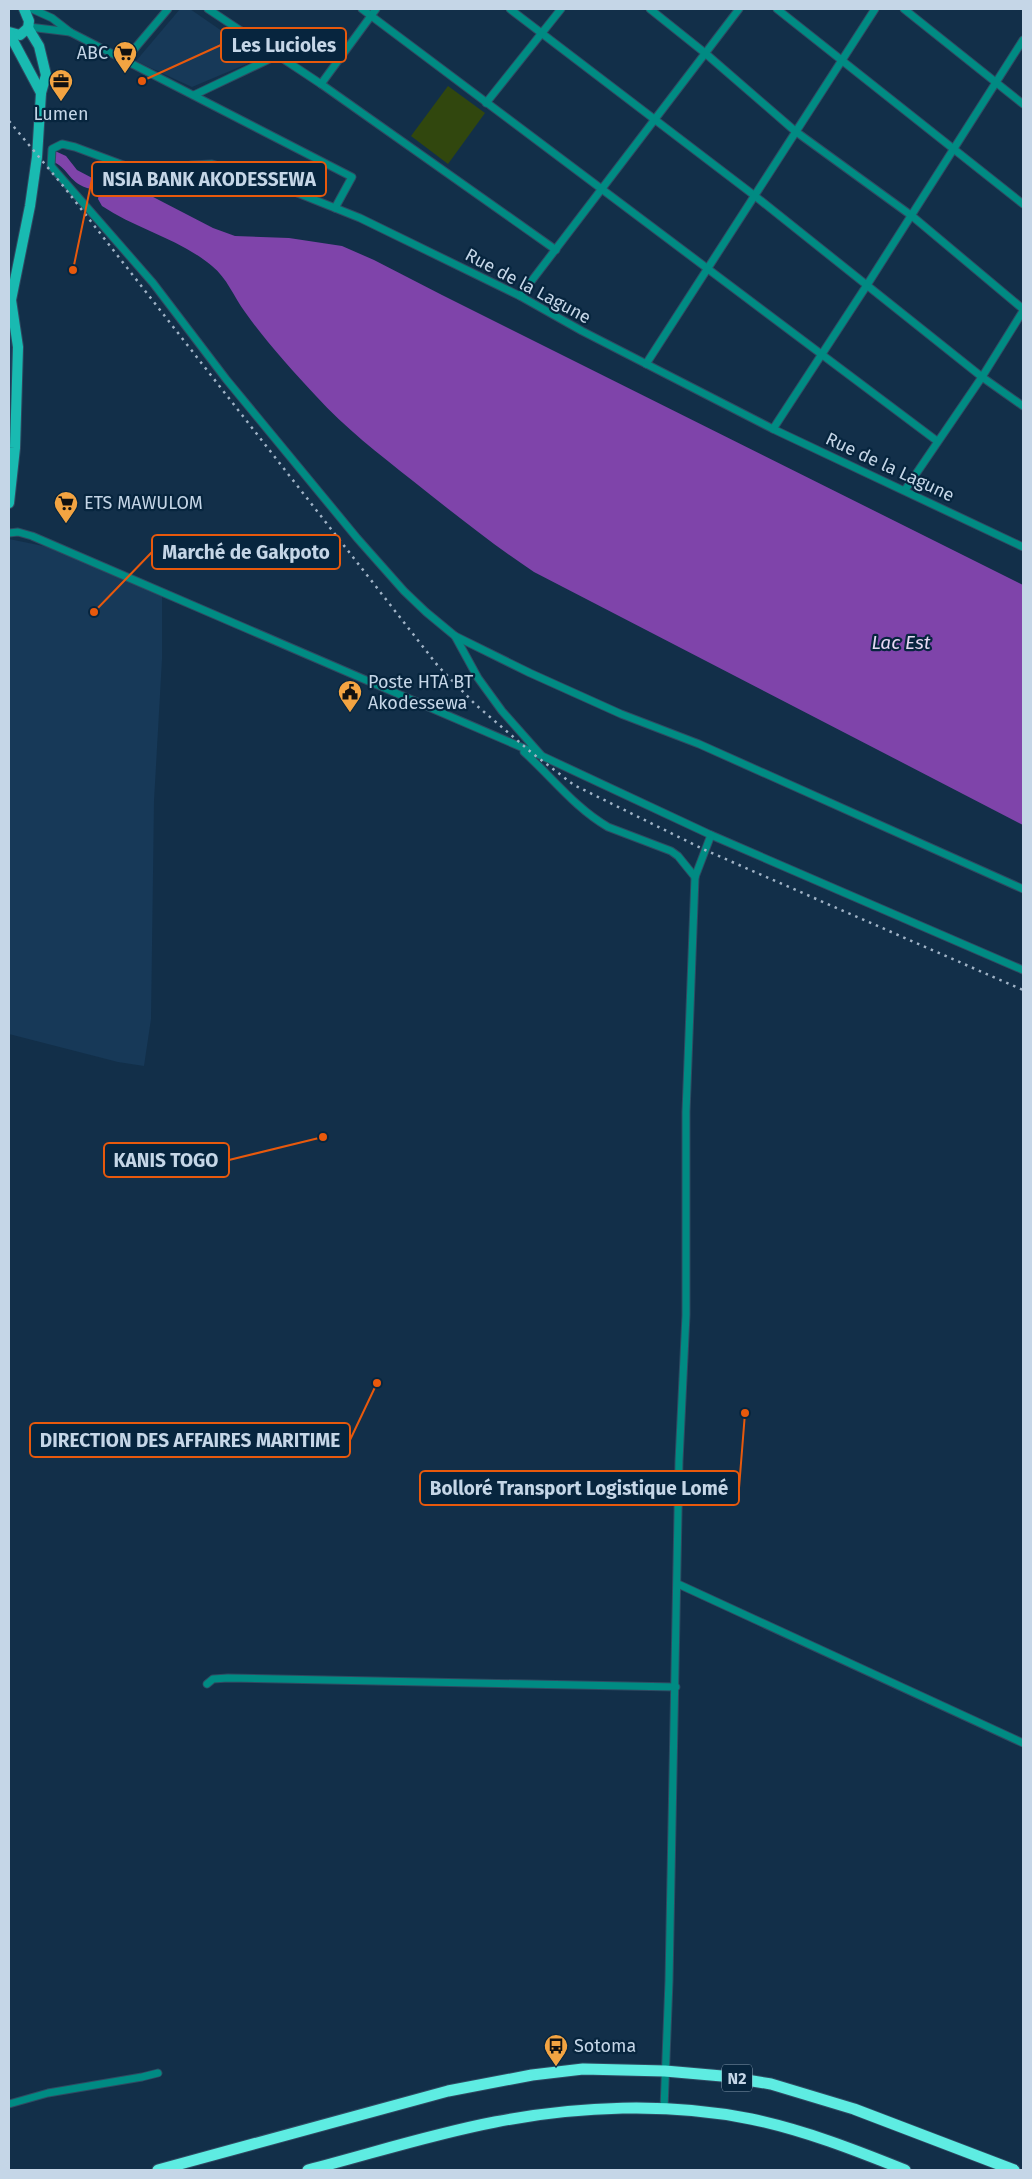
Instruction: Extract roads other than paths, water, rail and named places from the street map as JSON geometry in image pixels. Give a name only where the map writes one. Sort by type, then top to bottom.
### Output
[{"type":"highway","name":"N2","points":[[158,2170],[448,2091],[489,2082],[583,2069],[665,2071],[739,2078],[797,2091],[861,2112],[1014,2170]]},
{"type":"highway","name":"N2","points":[[308,2170],[495,2122],[545,2114],[664,2109],[719,2114],[781,2127],[816,2137],[905,2170]]},
{"type":"main road","points":[[9,33],[20,35],[28,27],[29,21],[24,9]]},
{"type":"main road","points":[[9,503],[15,448],[18,347],[11,300],[27,228],[37,158],[41,93],[46,75],[39,46],[28,27]]},
{"type":"main road","points":[[9,33],[41,93]]},
{"type":"street","points":[[32,9],[52,18],[70,32],[352,177],[335,208]]},
{"type":"street","points":[[125,60],[168,9]]},
{"type":"street","points":[[208,9],[321,84],[556,250]]},
{"type":"street","points":[[362,9],[937,441]]},
{"type":"street","points":[[321,84],[376,9]]},
{"type":"street","points":[[510,9],[755,196],[982,377],[1023,406]]},
{"type":"street","points":[[486,103],[561,9]]},
{"type":"street","points":[[650,9],[705,52],[796,131],[912,216],[1023,310],[982,377],[905,490]]},
{"type":"street","points":[[520,296],[739,9]]},
{"type":"street","points":[[777,9],[1023,204]]},
{"type":"street","points":[[646,364],[875,9]]},
{"type":"street","points":[[904,9],[995,84],[1023,104]]},
{"type":"street","points":[[28,27],[70,32]]},
{"type":"street","points":[[773,429],[912,216],[1023,40]]},
{"type":"street","points":[[194,95],[278,55]]},
{"type":"street","name":"Rue de la Lagune","points":[[455,636],[404,591],[357,538],[226,379],[153,284],[51,166],[52,150],[62,144],[75,146],[150,175],[191,165],[212,164],[265,180],[360,218],[520,296],[646,364],[773,429],[905,490],[1023,548]]},
{"type":"street","points":[[9,533],[18,532],[32,536],[542,756],[710,835],[1023,970]]},
{"type":"street","points":[[455,636],[482,685],[502,711],[542,756]]},
{"type":"street","points":[[455,636],[530,673],[621,714],[699,744],[1023,890]]},
{"type":"street","points":[[518,746],[543,769],[568,797],[594,818],[608,827],[670,851],[678,856],[695,877]]},
{"type":"street","points":[[664,2109],[676,1687],[679,1461],[686,1315],[686,1112],[695,877],[710,835]]},
{"type":"street","points":[[678,1584],[1023,1743]]},
{"type":"street","points":[[207,1684],[213,1679],[228,1678],[676,1687]]},
{"type":"street","points":[[9,2104],[48,2093],[142,2077],[158,2072]]},
{"type":"water","points":[[55,151],[66,156],[77,170],[96,180],[91,189],[78,184],[63,168],[54,162]]},
{"type":"water","name":"Lac Est","points":[[110,178],[116,178],[213,228],[235,236],[289,238],[342,246],[374,260],[1023,585],[1023,825],[534,572],[518,561],[472,528],[375,451],[327,408],[270,345],[245,312],[222,276],[212,266],[186,248],[102,206],[98,199],[99,193],[94,190],[98,182],[103,184]]},
{"type":"railway","points":[[9,121],[64,187],[438,666],[476,705],[532,753],[574,785],[705,850],[1023,990]]},
{"type":"place","name":"ABC","points":[[125,74]]},
{"type":"place","name":"Les Lucioles","points":[[142,81]]},
{"type":"place","name":"Lumen","points":[[61,102]]},
{"type":"place","name":"NSIA BANK AKODESSEWA","points":[[73,270]]},
{"type":"place","name":"ETS MAWULOM","points":[[66,524]]},
{"type":"place","name":"Marché de Gakpoto","points":[[94,612]]},
{"type":"place","name":"Poste HTA BT Akodessewa","points":[[350,713]]},
{"type":"place","name":"KANIS TOGO","points":[[323,1137]]},
{"type":"place","name":"DIRECTION DES AFFAIRES MARITIME","points":[[377,1383]]},
{"type":"place","name":"Bolloré Transport Logistique Lomé","points":[[745,1413]]},
{"type":"place","name":"Sotoma","points":[[556,2067]]}]
